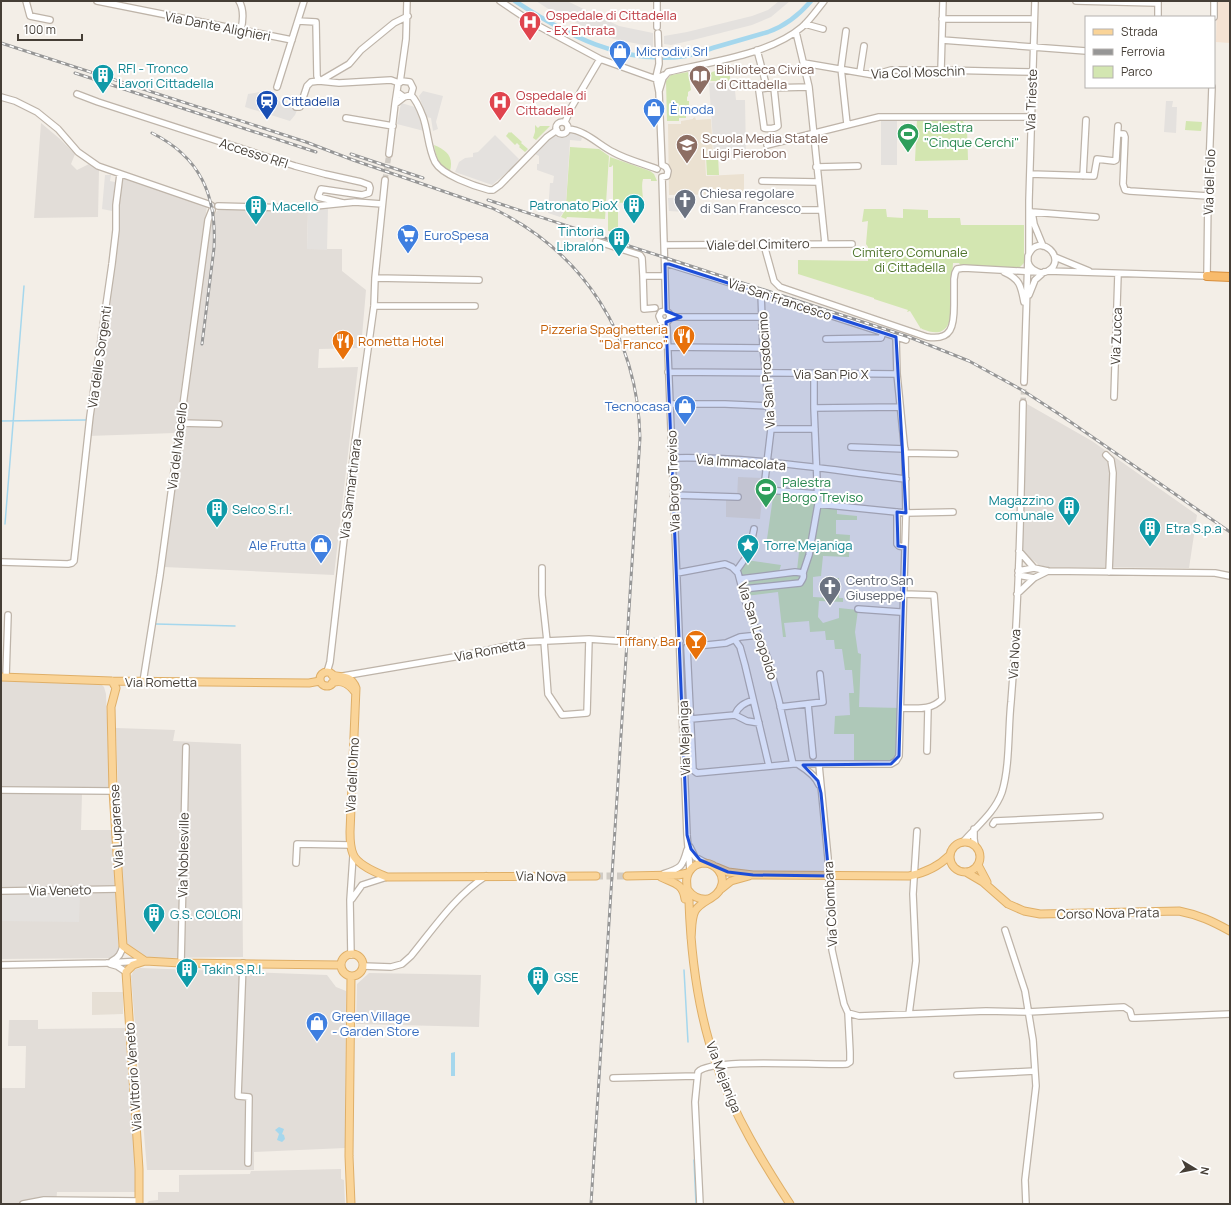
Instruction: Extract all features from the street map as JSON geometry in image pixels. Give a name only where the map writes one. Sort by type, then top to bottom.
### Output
[{"type":"highway","points":[[1208,276],[1230,277]]},
{"type":"main road","name":"Via Rometta","points":[[330,673],[343,676],[351,683]]},
{"type":"main road","points":[[320,681],[321,674],[330,673],[333,680],[332,683]]},
{"type":"main road","name":"Via Rometta","points":[[3,677],[112,682],[302,683],[320,681],[326,686],[340,681],[351,683]]},
{"type":"main road","name":"Via Luparense","points":[[112,682],[116,688],[112,707],[113,791],[123,946]]},
{"type":"main road","name":"Via dell'Olmo","points":[[351,683],[356,694],[350,832],[353,856]]},
{"type":"main road","points":[[963,842],[975,845],[980,852],[980,861],[978,865],[971,871],[966,872]]},
{"type":"main road","name":"Via Nova","points":[[716,867],[728,872],[753,875],[914,875],[941,863],[950,855],[953,848],[963,842]]},
{"type":"main road","points":[[950,855],[954,867]]},
{"type":"main road","points":[[353,856],[368,869],[387,877]]},
{"type":"main road","points":[[661,876],[678,875],[689,871],[698,864],[708,863]]},
{"type":"main road","name":"Via Mejaniga","points":[[708,863],[716,867]]},
{"type":"main road","name":"Corso Nova Prata","points":[[978,865],[990,888]]},
{"type":"main road","points":[[716,867],[722,877],[720,889]]},
{"type":"main road","name":"Via Nova","points":[[930,869],[954,867],[958,870],[966,872]]},
{"type":"main road","name":"Via Mejaniga","points":[[689,871],[686,879],[691,938],[696,977],[706,1031],[717,1066],[735,1109],[751,1140],[790,1204]]},
{"type":"main road","name":"Corso Nova Prata","points":[[966,872],[980,879],[1008,904],[1024,911],[1040,914],[1179,911],[1207,918],[1230,931]]},
{"type":"main road","points":[[627,876],[652,875],[675,879],[687,887],[694,896],[699,899],[708,899]]},
{"type":"main road","name":"Via Nova","points":[[720,889],[731,881],[753,875]]},
{"type":"main road","name":"Via Nova","points":[[387,877],[596,876]]},
{"type":"main road","name":"Via Mejaniga","points":[[661,876],[678,884],[682,889],[685,896],[687,918],[690,927]]},
{"type":"main road","name":"Via Mejaniga","points":[[691,938],[692,921],[695,911],[708,899],[713,897],[720,889]]},
{"type":"main road","points":[[123,946],[145,961]]},
{"type":"main road","points":[[351,954],[359,957],[363,966],[359,973],[351,976],[343,972],[341,965],[344,958],[351,954]]},
{"type":"main road","points":[[126,972],[133,965],[145,961],[341,965]]},
{"type":"main road","name":"Via Vittorio Veneto","points":[[126,972],[139,1169],[139,1203]]},
{"type":"main road","points":[[351,976],[349,1156],[351,1204]]},
{"type":"street","points":[[26,1],[30,16],[50,20]]},
{"type":"street","name":"Via Dante Alighieri","points":[[97,1],[292,40]]},
{"type":"street","points":[[239,1],[243,17],[241,30]]},
{"type":"street","points":[[277,86],[304,1]]},
{"type":"street","points":[[389,154],[397,92],[396,88],[399,82],[406,39],[408,16],[407,1]]},
{"type":"street","points":[[500,1],[533,23],[600,59],[656,79],[666,74],[735,57],[781,40],[796,32],[806,24],[824,1]]},
{"type":"street","points":[[657,1],[657,26]]},
{"type":"street","points":[[941,70],[943,1]]},
{"type":"street","name":"Via Trieste","points":[[1026,315],[1034,1]]},
{"type":"street","points":[[1076,1],[1157,2],[1158,16]]},
{"type":"street","points":[[1214,1],[1214,16]]},
{"type":"street","points":[[320,81],[350,64],[362,50],[394,23],[408,16]]},
{"type":"street","points":[[942,19],[1034,19]]},
{"type":"street","points":[[298,21],[316,22],[317,76],[320,81]]},
{"type":"street","points":[[806,24],[823,29]]},
{"type":"street","points":[[846,31],[841,68],[847,124]]},
{"type":"street","points":[[796,32],[809,87],[825,243]]},
{"type":"street","name":"Via Borgo Treviso","points":[[658,33],[659,64],[656,79],[659,91],[659,167],[657,174],[662,177]]},
{"type":"street","points":[[942,40],[1085,51]]},
{"type":"street","points":[[860,72],[864,46]]},
{"type":"street","points":[[757,50],[767,88]]},
{"type":"street","points":[[565,122],[571,108],[600,59]]},
{"type":"street","name":"Via Col Moschin","points":[[804,63],[841,68],[874,75],[891,70],[1032,72]]},
{"type":"street","points":[[659,64],[660,68],[666,74]]},
{"type":"street","points":[[401,70],[407,81]]},
{"type":"street","name":"Via Borgo Treviso","points":[[659,91],[666,74]]},
{"type":"street","points":[[296,108],[300,107],[307,86],[311,82],[320,81],[339,83],[391,80],[399,82],[407,81],[412,83],[414,88],[411,95]]},
{"type":"street","points":[[774,88],[778,126],[776,128],[767,129],[764,128],[758,91],[760,89],[767,88],[809,87]]},
{"type":"street","name":"Via del Folo","points":[[1208,276],[1208,196],[1212,88]]},
{"type":"street","points":[[397,92],[404,97]]},
{"type":"street","name":"Accesso RFI","points":[[77,94],[295,166],[367,184],[370,188],[369,193],[362,195],[321,189],[319,198],[343,203]]},
{"type":"street","points":[[411,95],[417,102],[425,121],[432,154],[438,167],[446,174],[489,190],[493,190],[500,185],[546,137],[557,130]]},
{"type":"street","points":[[395,104],[404,97],[411,95]]},
{"type":"street","points":[[1,97],[15,101],[37,112],[58,129],[87,159],[98,166],[216,210],[218,206],[296,208],[355,202],[382,204]]},
{"type":"street","points":[[767,145],[879,117],[1031,117]]},
{"type":"street","points":[[346,118],[393,126]]},
{"type":"street","points":[[1083,176],[1086,120]]},
{"type":"street","points":[[565,122],[568,125],[568,129]]},
{"type":"street","points":[[557,130],[558,123],[565,122]]},
{"type":"street","points":[[1030,174],[1094,176],[1097,159],[1116,160],[1118,126]]},
{"type":"street","points":[[568,129],[579,132],[613,153],[638,163],[659,167]]},
{"type":"street","points":[[557,130],[562,134],[566,133],[568,129]]},
{"type":"street","points":[[1118,134],[1124,134],[1125,137],[1123,184],[1125,190],[1208,196]]},
{"type":"street","points":[[816,167],[858,166]]},
{"type":"street","name":"Via Borgo Treviso","points":[[659,167],[666,167],[668,171],[667,176],[662,177]]},
{"type":"street","name":"Via delle Sorgenti","points":[[1,562],[68,564],[74,561],[90,416],[112,264],[116,230],[116,205],[120,174]]},
{"type":"street","name":"Via Borgo Treviso","points":[[662,177],[666,311],[661,312],[659,316],[661,321],[666,322],[667,328],[680,640]]},
{"type":"street","name":"Via Sanmartinara","points":[[330,673],[355,442],[374,306],[375,278],[385,180]]},
{"type":"street","points":[[762,181],[818,182]]},
{"type":"street","name":"Via Trieste","points":[[1029,200],[1034,224],[1044,246]]},
{"type":"street","name":"Via del Macello","points":[[143,682],[160,575],[208,220],[212,208]]},
{"type":"street","points":[[795,210],[821,210]]},
{"type":"street","points":[[1032,212],[1096,217]]},
{"type":"street","points":[[596,241],[640,255],[642,258],[644,309],[655,308]]},
{"type":"street","name":"Viale del Cimitero","points":[[664,245],[852,244]]},
{"type":"street","points":[[764,245],[774,281],[780,287],[933,338],[940,337],[949,332],[954,322],[954,280],[957,269],[1208,276]]},
{"type":"street","points":[[1000,270],[1022,268],[1035,247],[1044,246],[1051,249],[1055,257],[1054,265],[1043,272],[1035,280],[1030,290],[1026,315],[1024,382]]},
{"type":"street","points":[[1055,257],[1095,273]]},
{"type":"street","points":[[1028,258],[1031,268],[1043,272]]},
{"type":"street","name":"Via San Francesco","points":[[665,264],[724,280],[906,340]]},
{"type":"street","points":[[1000,270],[1013,276],[1017,280],[1022,290],[1026,315]]},
{"type":"street","name":"Via Zucca","points":[[1114,397],[1118,274]]},
{"type":"street","points":[[643,276],[665,276]]},
{"type":"street","points":[[375,278],[479,280]]},
{"type":"street","name":"Via San Prosdocimo","points":[[761,293],[763,348],[771,428],[764,488],[768,490],[818,494]]},
{"type":"street","points":[[374,306],[475,306]]},
{"type":"street","points":[[666,311],[670,314],[670,317]]},
{"type":"street","points":[[670,317],[762,317]]},
{"type":"street","points":[[666,322],[670,317]]},
{"type":"street","points":[[826,338],[881,338],[882,332]]},
{"type":"street","points":[[759,636],[740,637],[726,644],[688,647],[694,772],[697,773],[769,766],[891,764],[896,761],[899,756],[901,708],[906,479],[905,451],[897,374],[896,337]]},
{"type":"street","points":[[668,347],[763,348]]},
{"type":"street","name":"Via San Pio X","points":[[668,372],[897,374]]},
{"type":"street","points":[[743,589],[800,583],[804,579],[803,573],[809,556],[818,504],[814,374]]},
{"type":"street","name":"Via Nova","points":[[963,842],[987,816],[998,801],[1005,782],[1013,676],[1018,573],[1023,403]]},
{"type":"street","points":[[670,404],[769,406]]},
{"type":"street","points":[[814,408],[900,407]]},
{"type":"street","points":[[180,423],[219,424]]},
{"type":"street","points":[[771,428],[815,429]]},
{"type":"street","points":[[851,447],[955,454]]},
{"type":"street","points":[[1106,455],[1111,460],[1112,473],[1109,572]]},
{"type":"street","name":"Via Immacolata","points":[[672,458],[767,462],[906,479]]},
{"type":"street","points":[[673,495],[738,497]]},
{"type":"street","points":[[818,504],[906,513],[952,512]]},
{"type":"street","points":[[897,512],[897,544],[905,547]]},
{"type":"street","points":[[737,570],[748,553],[754,529]]},
{"type":"street","points":[[1018,551],[1034,568]]},
{"type":"street","name":"Via San Leopoldo","points":[[677,573],[721,565],[732,567],[737,570],[747,607],[772,672],[796,765]]},
{"type":"street","points":[[542,568],[542,595],[548,694],[562,715],[587,712],[589,639]]},
{"type":"street","points":[[1018,573],[1034,568],[1048,571],[1215,573],[1230,576]]},
{"type":"street","points":[[1017,594],[1034,578],[1048,571]]},
{"type":"street","points":[[740,579],[795,572],[803,573]]},
{"type":"street","points":[[1018,573],[1034,578]]},
{"type":"street","points":[[901,708],[928,708],[938,704],[942,699],[934,595],[904,594]]},
{"type":"street","points":[[858,609],[900,612]]},
{"type":"street","points":[[3,677],[8,616]]},
{"type":"street","name":"Via Rometta","points":[[343,676],[460,656],[512,645],[545,641],[589,639],[617,641]]},
{"type":"street","points":[[637,641],[668,642],[680,640]]},
{"type":"street","name":"Via Mejaniga","points":[[680,640],[689,871]]},
{"type":"street","points":[[735,640],[740,647],[760,723],[769,766]]},
{"type":"street","points":[[681,664],[688,664]]},
{"type":"street","points":[[351,683],[364,673]]},
{"type":"street","points":[[780,707],[823,702],[820,674]]},
{"type":"street","points":[[735,715],[737,710],[744,704],[753,700]]},
{"type":"street","points":[[808,704],[814,756]]},
{"type":"street","points":[[928,708],[928,751]]},
{"type":"street","points":[[691,719],[735,715],[747,721],[760,723]]},
{"type":"street","name":"Via Noblesville","points":[[181,962],[186,747]]},
{"type":"street","points":[[684,749],[692,749]]},
{"type":"street","name":"Via Colombara","points":[[796,765],[809,772],[818,781],[821,793]]},
{"type":"street","name":"Via Colombara","points":[[717,1066],[732,1064],[847,1064],[850,1062],[848,1013],[844,1004],[832,950],[829,876],[819,765]]},
{"type":"street","points":[[1,790],[113,791]]},
{"type":"street","points":[[993,824],[995,821],[1100,816]]},
{"type":"street","points":[[974,829],[975,845]]},
{"type":"street","points":[[909,1014],[916,961],[913,915],[917,831]]},
{"type":"street","name":"Via Mejaniga","points":[[687,835],[695,857],[708,863]]},
{"type":"street","points":[[296,863],[297,844],[351,845]]},
{"type":"street","name":"Via Mejaniga","points":[[661,876],[676,870],[682,865],[688,848]]},
{"type":"street","name":"Via dell'Olmo","points":[[351,954],[350,900],[353,856]]},
{"type":"street","points":[[350,900],[356,892],[370,880],[368,869],[358,868],[353,873]]},
{"type":"street","points":[[363,966],[391,967],[402,964],[411,956],[462,894],[473,884],[486,876]]},
{"type":"street","points":[[352,882],[364,885],[387,877]]},
{"type":"street","name":"Via Veneto","points":[[1,891],[119,889]]},
{"type":"street","points":[[1005,930],[1025,991],[1033,1040],[1036,1086],[1025,1180],[1026,1204]]},
{"type":"street","points":[[106,963],[118,958],[122,952],[123,946]]},
{"type":"street","points":[[1,965],[145,961]]},
{"type":"street","points":[[106,963],[117,966],[126,972]]},
{"type":"street","points":[[243,963],[238,1096],[249,1097],[248,1163]]},
{"type":"street","points":[[848,1013],[858,1016],[986,1011],[1028,1012],[1124,1007],[1130,1011],[1132,1018],[1230,1014]]},
{"type":"street","points":[[700,1204],[695,1102],[696,1076],[700,1069],[717,1066]]},
{"type":"street","points":[[957,1075],[1035,1071]]},
{"type":"street","points":[[613,1078],[696,1076]]},
{"type":"street","points":[[23,1204],[44,1200],[139,1203]]},
{"type":"highlighted area","points":[[665,264],[669,264],[896,337],[906,513],[897,512],[898,546],[905,547],[899,756],[891,764],[803,765],[818,781],[821,793],[829,876],[753,875],[728,872],[700,860],[691,849],[687,835],[666,322],[681,317],[666,311]]},
{"type":"shaded area","points":[[536,1],[567,1],[619,26],[653,33],[653,47],[614,39],[599,34],[550,10]]},
{"type":"shaded area","points":[[779,1],[790,1],[771,17],[752,25],[671,45],[664,44],[664,36],[752,16],[768,10]]},
{"type":"shaded area","points":[[1217,1],[1230,1],[1230,43],[1216,42]]},
{"type":"shaded area","points":[[734,81],[736,100],[745,100],[746,154],[714,155],[709,83]]},
{"type":"shaded area","points":[[423,91],[443,96],[436,122],[438,129],[433,131],[431,118],[426,117],[419,96]]},
{"type":"shaded area","points":[[269,92],[273,99],[298,108],[295,115],[290,121],[245,107],[248,94]]},
{"type":"shaded area","points":[[1166,101],[1173,101],[1172,107],[1177,107],[1176,133],[1164,132]]},
{"type":"shaded area","points":[[401,103],[415,107],[424,131],[397,124]]},
{"type":"shaded area","name":"Scuola Media Statale Luigi Pierobon","points":[[695,117],[696,120],[711,119],[713,155],[705,156],[706,176],[744,174],[744,194],[669,195],[668,124],[681,124],[681,121],[693,119]]},
{"type":"shaded area","points":[[881,121],[897,121],[897,165],[881,165]]},
{"type":"shaded area","points":[[41,123],[75,154],[71,164],[77,170],[89,164],[99,170],[98,217],[34,218]]},
{"type":"shaded area","points":[[570,133],[582,138],[581,141],[570,140],[566,202],[564,211],[560,217],[548,213],[550,183],[553,183],[554,176],[537,170],[539,156],[535,154],[552,136],[567,136]]},
{"type":"shaded area","points":[[495,135],[519,159],[512,168],[492,185],[455,172],[459,162],[465,158],[473,157],[473,153],[478,152]]},
{"type":"shaded area","points":[[105,175],[111,175],[110,181],[115,182],[112,211],[102,209]]},
{"type":"shaded area","points":[[124,178],[207,206],[175,433],[88,436],[120,181]]},
{"type":"shaded area","points":[[689,197],[689,210],[686,210],[686,212],[669,211],[668,198]]},
{"type":"shaded area","points":[[220,208],[308,211],[307,249],[342,249],[342,271],[366,290],[361,348],[319,349],[318,368],[358,367],[334,575],[164,567],[209,224],[215,213]]},
{"type":"shaded area","points":[[328,208],[327,250],[307,249],[308,210]]},
{"type":"shaded area","points":[[1027,404],[1092,441],[1197,515],[1189,568],[1047,567],[1039,565],[1025,554],[1022,547]]},
{"type":"shaded area","points":[[738,477],[762,478],[759,493],[772,495],[772,501],[762,500],[760,519],[726,517],[726,498],[737,499]]},
{"type":"shaded area","points":[[1,681],[95,683],[104,687],[106,694],[110,795],[82,794],[81,830],[112,830],[119,951],[113,958],[1,959]]},
{"type":"shaded area","points":[[116,728],[175,730],[173,741],[241,744],[243,957],[156,958],[140,956],[126,944],[120,853]]},
{"type":"shaded area","points":[[80,894],[79,922],[1,921],[1,895]]},
{"type":"shaded area","points":[[140,968],[327,975],[336,987],[346,991],[345,1148],[254,1152],[254,1170],[147,1170],[131,976],[134,970]]},
{"type":"shaded area","points":[[369,973],[481,975],[479,1027],[356,1024],[357,984]]},
{"type":"shaded area","points":[[92,992],[123,992],[123,1014],[92,1015]]},
{"type":"shaded area","points":[[9,1020],[38,1020],[38,1029],[125,1028],[137,1176],[136,1192],[57,1192],[56,1204],[1,1204],[1,1088],[25,1088],[26,1046],[8,1046]]},
{"type":"shaded area","points":[[341,1169],[341,1179],[344,1180],[345,1204],[146,1204],[149,1201],[158,1200],[158,1192],[179,1192],[179,1175],[250,1174],[251,1171]]},
{"type":"green space","points":[[730,67],[729,81],[707,81],[707,77],[712,72]]},
{"type":"green space","points":[[688,72],[691,90],[688,92],[687,97],[687,101],[689,101],[689,113],[686,114],[686,118],[679,118],[679,121],[667,121],[666,81],[671,75]]},
{"type":"green space","points":[[917,119],[962,120],[967,128],[968,160],[915,161]]},
{"type":"green space","points":[[1186,121],[1202,122],[1201,131],[1185,130]]},
{"type":"green space","points":[[535,125],[538,128],[540,126],[550,126],[536,140],[533,138]]},
{"type":"green space","points":[[509,132],[511,132],[528,149],[525,152],[517,143],[515,145],[506,136]]},
{"type":"green space","points":[[434,145],[448,154],[451,161],[450,171],[440,164]]},
{"type":"green space","points":[[570,147],[599,149],[609,156],[605,219],[567,217],[566,219],[561,217],[566,204]]},
{"type":"green space","points":[[706,156],[718,156],[719,175],[707,175]]},
{"type":"green space","points":[[610,157],[650,171],[654,174],[657,181],[643,179],[643,202],[613,203],[613,165],[609,167]]},
{"type":"green space","points":[[608,209],[618,209],[618,231],[608,231]]},
{"type":"green space","name":"Cimitero Comunale di Cittadella","points":[[864,209],[886,209],[887,217],[903,218],[903,209],[928,210],[928,218],[960,218],[961,225],[1024,225],[1024,263],[1020,267],[1015,268],[961,266],[959,263],[953,263],[950,320],[948,325],[939,332],[931,332],[922,328],[921,329],[910,311],[907,312],[908,310],[798,274],[798,260],[868,261],[868,247],[866,244],[868,221],[862,222]]},
{"type":"green space","points":[[774,490],[818,494],[818,504],[837,506],[837,514],[857,516],[857,520],[836,520],[836,534],[850,535],[849,557],[823,556],[821,576],[813,577],[813,597],[832,598],[833,578],[839,578],[839,598],[843,598],[843,602],[819,601],[818,617],[823,623],[839,618],[839,608],[858,610],[855,632],[858,653],[861,654],[859,707],[901,708],[896,761],[854,765],[854,734],[834,734],[835,716],[850,715],[849,693],[854,693],[852,670],[845,670],[842,649],[835,649],[834,640],[826,640],[825,631],[810,632],[809,621],[784,623],[786,637],[783,637],[778,592],[746,596],[739,570],[746,560],[781,565],[779,572],[797,570],[799,552],[779,549],[779,544],[765,542],[767,539]]},
{"type":"water","points":[[455,1052],[455,1076],[451,1076],[451,1053]]},
{"type":"water","points":[[279,1127],[284,1129],[282,1134],[284,1135],[285,1139],[282,1142],[277,1140],[279,1134],[275,1130]]},
{"type":"waterway","points":[[515,1],[554,25],[596,45],[618,52],[663,58],[686,56],[768,32],[791,20],[811,1]]},
{"type":"waterway","points":[[5,524],[24,286]]},
{"type":"waterway","points":[[1,421],[86,420]]},
{"type":"waterway","points":[[156,624],[235,626]]},
{"type":"waterway","points":[[684,970],[688,1042]]},
{"type":"waterway","points":[[694,1160],[696,1204]]},
{"type":"tunnel","points":[[385,180],[389,154]]},
{"type":"tunnel","points":[[1023,403],[1024,382]]},
{"type":"tunnel","points":[[596,876],[627,876]]},
{"type":"railway","points":[[1,43],[306,142],[353,160],[492,208],[525,226],[554,248],[579,273],[600,302],[617,332],[629,366],[637,401],[640,438],[591,1204]]},
{"type":"railway","points":[[75,73],[316,152]]},
{"type":"railway","points":[[152,133],[169,143],[194,166],[202,180],[212,211],[214,248],[202,344]]},
{"type":"railway","points":[[351,154],[423,178]]},
{"type":"railway","points":[[488,200],[909,337],[969,361],[1022,390],[1059,414],[1230,532]]},
{"type":"place","name":"Ospedale di Cittadella - Ex Entrata","points":[[530,42]]},
{"type":"place","name":"Microdivi Srl","points":[[620,70]]},
{"type":"place","name":"RFI - Tronco Lavori Cittadella","points":[[103,94]]},
{"type":"place","name":"Biblioteca Civica di Cittadella","points":[[700,96]]},
{"type":"place","name":"Cittadella","points":[[267,120]]},
{"type":"place","name":"Ospedale di Cittadella","points":[[500,122]]},
{"type":"place","name":"È moda","points":[[654,128]]},
{"type":"place","name":"Palestra \"Cinque Cerchi\"","points":[[908,154]]},
{"type":"place","name":"Scuola Media Statale Luigi Pierobon","points":[[687,164]]},
{"type":"place","name":"Chiesa regolare di San Francesco","points":[[685,220]]},
{"type":"place","name":"Patronato PioX","points":[[634,224]]},
{"type":"place","name":"Macello","points":[[256,226]]},
{"type":"place","name":"EuroSpesa","points":[[408,254]]},
{"type":"place","name":"Tintoria Libralon","points":[[619,258]]},
{"type":"place","name":"Pizzeria Spaghetteria \"Da Franco\"","points":[[684,356]]},
{"type":"place","name":"Rometta Hotel","points":[[343,360]]},
{"type":"place","name":"Tecnocasa","points":[[685,426]]},
{"type":"place","name":"Palestra Borgo Treviso","points":[[766,508]]},
{"type":"place","name":"Magazzino comunale","points":[[1069,526]]},
{"type":"place","name":"Selco S.r.l.","points":[[217,528]]},
{"type":"place","name":"Etra S.p.a","points":[[1150,548]]},
{"type":"place","name":"Ale Frutta","points":[[321,564]]},
{"type":"place","name":"Torre Mejaniga","points":[[748,564]]},
{"type":"place","name":"Centro San Giuseppe","points":[[830,606]]},
{"type":"place","name":"Tiffany Bar","points":[[696,660]]},
{"type":"place","name":"G.S. COLORI","points":[[154,934]]},
{"type":"place","name":"Takin S.R.l.","points":[[187,988]]},
{"type":"place","name":"GSE","points":[[538,996]]},
{"type":"place","name":"Green Village - Garden Store","points":[[317,1042]]}]
